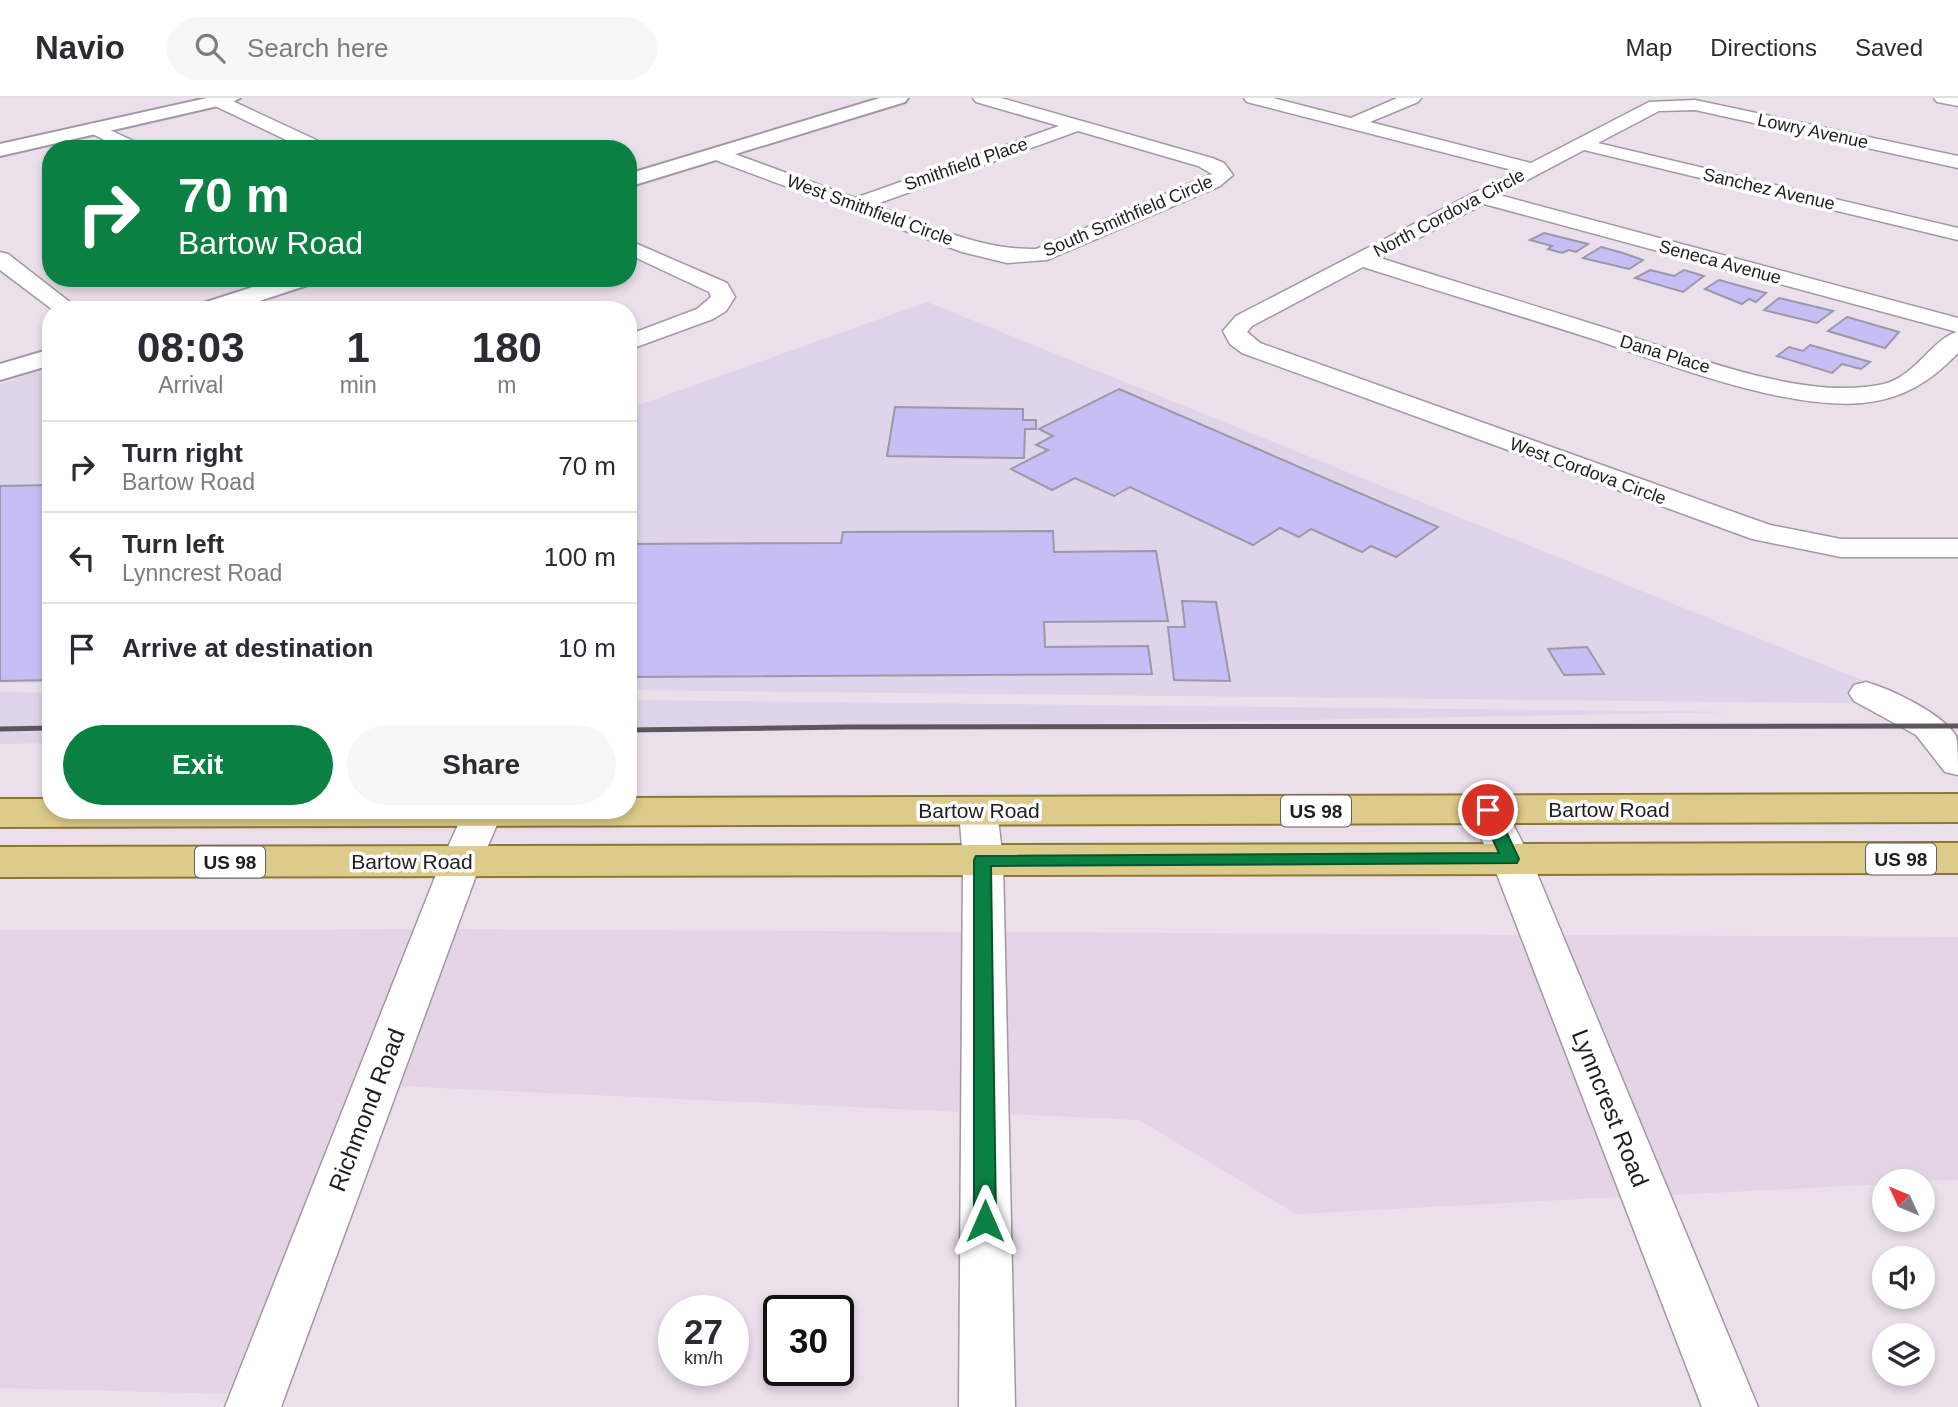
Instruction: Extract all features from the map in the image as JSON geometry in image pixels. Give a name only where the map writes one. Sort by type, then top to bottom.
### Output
[{"type":"main road","name":"Bartow Road","points":[[637,812],[1958,808]]},
{"type":"main road","name":"Bartow Road","points":[[0,813],[42,813]]},
{"type":"main road","name":"Bartow Road","points":[[0,862],[1958,858]]},
{"type":"street","points":[[637,178],[899,98]]},
{"type":"street","points":[[982,98],[1076,125]]},
{"type":"street","points":[[1253,98],[1532,169]]},
{"type":"street","points":[[1353,123],[1412,98]]},
{"type":"street","points":[[1943,98],[1958,101]]},
{"type":"street","points":[[43,140],[225,99],[303,140]]},
{"type":"street","name":"North Cordova Circle","points":[[1235,331],[1244,321],[1532,169],[1655,106],[1668,104]]},
{"type":"street","name":"Lowry Avenue","points":[[1668,104],[1696,105],[1958,162]]},
{"type":"street","name":"South Smithfield Circle","points":[[1026,257],[1213,182],[1223,175],[1219,169],[1205,162],[1076,125]]},
{"type":"street","name":"Smithfield Place","points":[[856,204],[1076,125]]},
{"type":"street","points":[[95,128],[118,140]]},
{"type":"street","points":[[0,150],[42,140]]},
{"type":"street","name":"Sanchez Avenue","points":[[1580,144],[1958,234]]},
{"type":"street","name":"West Smithfield Circle","points":[[717,154],[991,254],[1026,257]]},
{"type":"street","name":"Seneca Avenue","points":[[1482,197],[1958,325]]},
{"type":"street","points":[[637,250],[719,288],[723,297],[718,306],[705,314],[637,340]]},
{"type":"street","points":[[0,259],[56,301]]},
{"type":"street","name":"Dana Place","points":[[1362,260],[1711,369],[1801,392],[1852,395],[1889,391],[1919,379],[1958,339]]},
{"type":"street","points":[[234,301],[278,287]]},
{"type":"street","name":"West Cordova Circle","points":[[1235,331],[1239,339],[1251,348],[1751,530],[1841,548],[1958,548]]},
{"type":"street","points":[[0,372],[42,360]]},
{"type":"street","points":[[1866,693],[1929,727],[1958,764]]},
{"type":"street","name":"Lynncrest Road","points":[[1488,810],[1511,859],[1730,1407]]},
{"type":"street","points":[[978,811],[983,860],[987,1407]]},
{"type":"street","name":"Richmond Road","points":[[253,1407],[479,819]]},
{"type":"shaded area","points":[[927,302],[1921,704],[637,690],[637,406]]},
{"type":"shaded area","points":[[42,370],[42,683],[0,683],[0,384]]},
{"type":"shaded area","points":[[0,692],[42,693],[42,743],[0,744]]},
{"type":"shaded area","points":[[637,700],[1734,712],[637,732]]},
{"type":"shaded area","points":[[414,929],[229,1394],[0,1388],[0,930]]},
{"type":"shaded area","points":[[457,929],[962,932],[960,1112],[399,1086]]},
{"type":"shaded area","points":[[1005,932],[1520,935],[1620,1197],[1296,1214],[1139,1120],[1008,1114]]},
{"type":"shaded area","points":[[1563,935],[1958,937],[1958,1180],[1936,1180],[1936,1169],[1872,1169],[1872,1185],[1671,1195]]},
{"type":"building","points":[[1544,233],[1588,244],[1576,252],[1569,250],[1562,253],[1548,249],[1552,246],[1530,240]]},
{"type":"building","points":[[1601,247],[1643,260],[1629,269],[1583,258]]},
{"type":"building","points":[[1650,270],[1674,276],[1684,270],[1704,276],[1683,292],[1635,278]]},
{"type":"building","points":[[1719,280],[1766,293],[1756,302],[1749,299],[1742,304],[1705,289]]},
{"type":"building","points":[[1779,298],[1833,311],[1817,323],[1764,310]]},
{"type":"building","points":[[1847,317],[1899,332],[1885,348],[1828,331]]},
{"type":"building","points":[[1810,345],[1870,362],[1861,369],[1842,364],[1832,373],[1777,356],[1789,347],[1803,351]]},
{"type":"building","points":[[1119,389],[1438,527],[1396,557],[1371,546],[1362,552],[1311,529],[1299,537],[1280,528],[1253,545],[1130,487],[1114,496],[1075,478],[1052,490],[1011,469],[1048,450],[1036,445],[1053,436],[1039,429]]},
{"type":"building","points":[[895,407],[1023,409],[1023,420],[1036,420],[1036,429],[1025,429],[1024,458],[887,456]]},
{"type":"building","points":[[42,485],[42,680],[0,681],[0,486]]},
{"type":"building","points":[[1053,531],[1054,552],[1156,551],[1168,621],[1044,622],[1045,647],[1148,646],[1152,674],[637,677],[637,544],[841,543],[843,532]]},
{"type":"building","points":[[1182,601],[1216,602],[1230,681],[1174,680],[1168,627],[1185,627]]},
{"type":"building","points":[[1587,647],[1604,674],[1564,675],[1548,649]]},
{"type":"railway","points":[[637,730],[847,727],[1958,726]]},
{"type":"railway","points":[[0,729],[42,728]]},
{"type":"route","points":[[985,1221],[983,860],[1511,859],[1488,810]]}]
